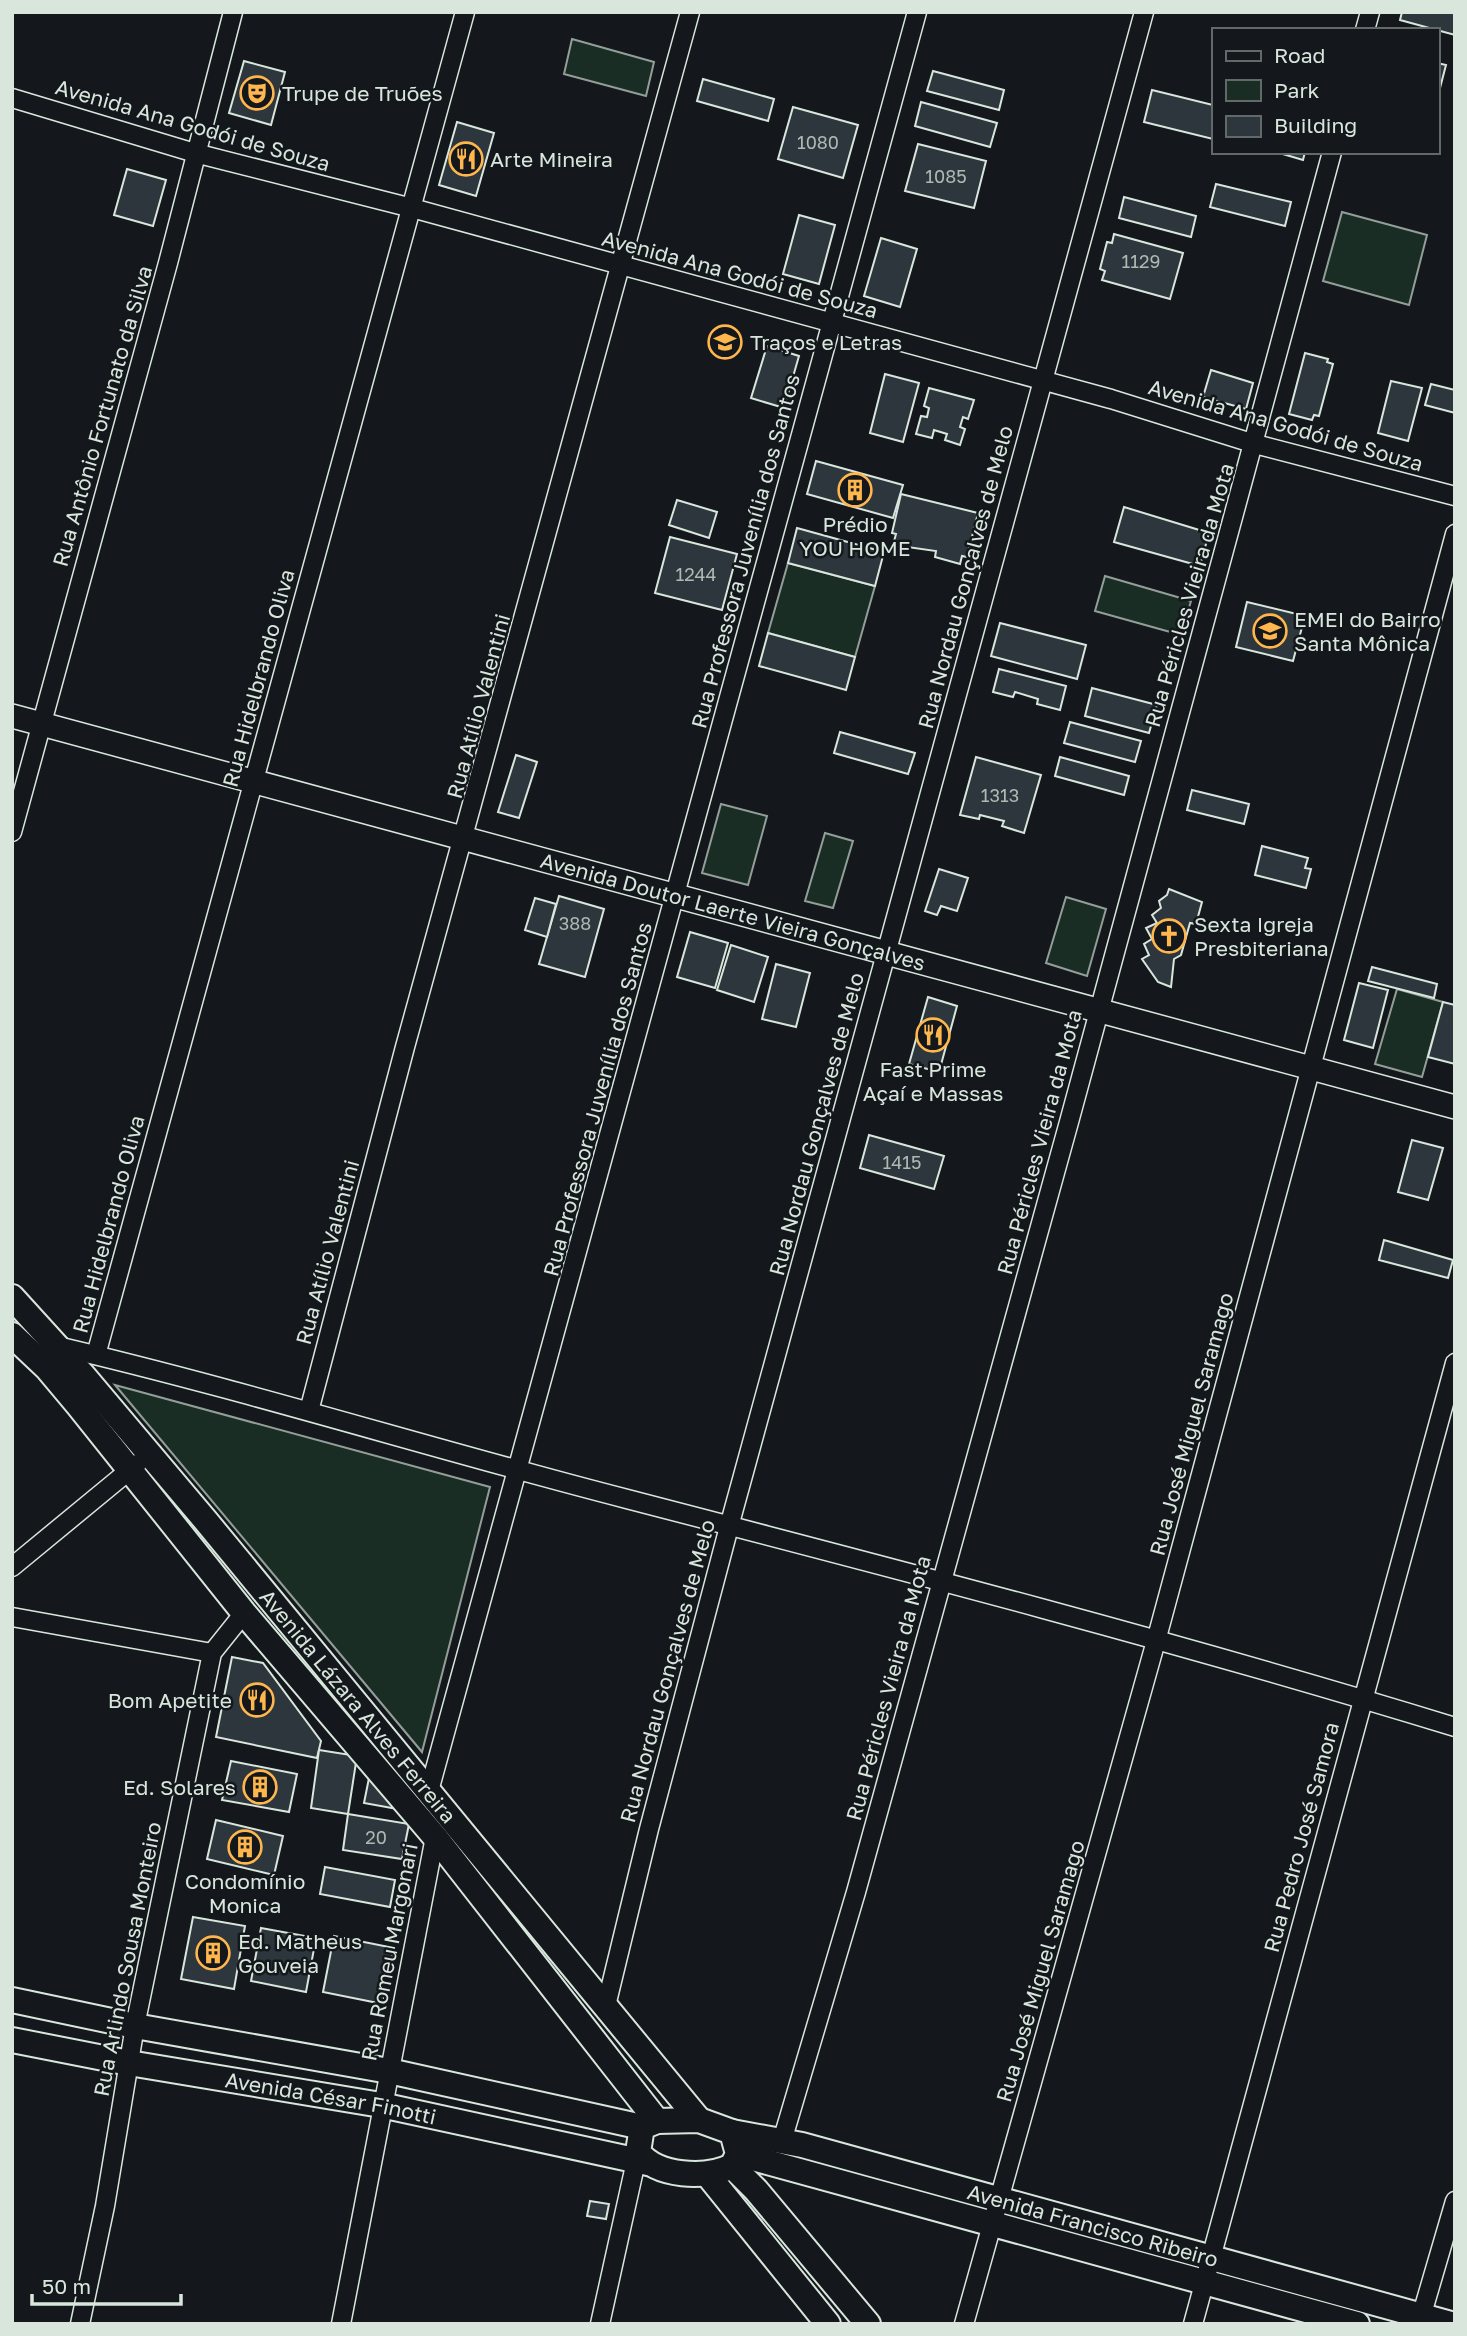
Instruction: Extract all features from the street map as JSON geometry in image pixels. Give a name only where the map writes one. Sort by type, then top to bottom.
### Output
[{"type":"main road","name":"Avenida Lázara Alves Ferreira","points":[[12,1297],[57,1346],[332,1674],[429,1791],[458,1831],[699,2120]]},
{"type":"main road","name":"Avenida Lázara Alves Ferreira","points":[[12,1335],[47,1368],[244,1613],[435,1837],[650,2124]]},
{"type":"main road","points":[[312,1692],[332,1674]]},
{"type":"main road","name":"Avenida César Finotti","points":[[12,2000],[135,2026],[389,2071],[650,2124],[699,2120]]},
{"type":"main road","name":"Avenida César Finotti","points":[[12,2040],[128,2063],[382,2105],[641,2158],[664,2169],[706,2174]]},
{"type":"main road","points":[[699,2120],[734,2151],[757,2190],[868,2324]]},
{"type":"main road","points":[[641,2158],[650,2124]]},
{"type":"main road","name":"Avenida Francisco Ribeiro","points":[[734,2151],[782,2141],[997,2212]]},
{"type":"main road","points":[[734,2151],[706,2174],[828,2324]]},
{"type":"main road","name":"Avenida Francisco Ribeiro","points":[[734,2151],[997,2212],[1209,2271],[1421,2320],[1451,2324]]},
{"type":"main road","name":"Avenida Francisco Ribeiro","points":[[1209,2271],[1357,2324]]},
{"type":"street","name":"Rua Antônio Fortunato da Silva","points":[[12,832],[169,263],[233,12]]},
{"type":"street","name":"Rua Hidelbrando Oliva","points":[[96,1355],[465,12]]},
{"type":"street","name":"Rua Atílio Valentini","points":[[309,1411],[405,1047],[465,839],[690,12]]},
{"type":"street","name":"Rua Professora Juvenília dos Santos","points":[[429,1791],[917,12]]},
{"type":"street","name":"Rua Nordau Gonçalves de Melo","points":[[606,2006],[649,1829],[730,1523],[1144,12]]},
{"type":"street","name":"Avenida Ana Godói de Souza","points":[[12,98],[195,153],[412,208],[1042,380],[1255,444],[1455,496]]},
{"type":"street","name":"Rua Péricles Vieira da Mota","points":[[782,2141],[859,1880],[1255,444],[1331,154]]},
{"type":"street","name":"Rua José Miguel Saramago","points":[[964,2324],[1156,1641],[1455,534]]},
{"type":"street","name":"Avenida Doutor Laerte Vieira Gonçalves","points":[[12,716],[676,894],[886,955],[1455,1107]]},
{"type":"street","points":[[57,1346],[309,1411],[519,1470],[730,1523],[1455,1727]]},
{"type":"street","name":"Rua Pedro José Samora","points":[[1194,2324],[1455,1363]]},
{"type":"street","points":[[12,1567],[148,1455]]},
{"type":"street","name":"Rua Arlindo Sousa Monteiro","points":[[80,2324],[105,2206],[135,2026],[212,1653],[244,1613]]},
{"type":"street","points":[[12,1617],[212,1653]]},
{"type":"street","name":"Rua Romeu Margonari","points":[[341,2324],[435,1837]]},
{"type":"street","points":[[600,2324],[641,2158]]},
{"type":"street","points":[[1421,2320],[1455,2201]]},
{"type":"green space","points":[[572,39],[654,62],[646,96],[564,74]]},
{"type":"green space","points":[[1342,212],[1427,235],[1409,305],[1323,281]]},
{"type":"green space","points":[[788,563],[875,586],[855,657],[768,633]]},
{"type":"green space","points":[[1105,576],[1191,601],[1181,635],[1095,611]]},
{"type":"green space","points":[[721,804],[767,816],[748,885],[702,873]]},
{"type":"green space","points":[[825,833],[853,841],[833,908],[805,901]]},
{"type":"green space","points":[[1066,897],[1106,909],[1087,976],[1046,963]]},
{"type":"green space","points":[[1397,989],[1443,1002],[1422,1077],[1375,1064]]},
{"type":"green space","points":[[115,1385],[490,1487],[422,1752]]},
{"type":"building","points":[[1402,12],[1455,12],[1455,35],[1439,31],[1439,28],[1400,20]]},
{"type":"building","name":"Trupe de Truões","points":[[244,61],[285,72],[271,125],[229,113]]},
{"type":"building","points":[[1439,63],[1446,65],[1439,88]]},
{"type":"building","points":[[933,71],[1004,90],[999,110],[927,91]]},
{"type":"building","points":[[703,79],[774,99],[768,121],[697,101]]},
{"type":"building","points":[[1152,90],[1212,105],[1212,139],[1144,122]]},
{"type":"building","points":[[921,102],[997,123],[990,147],[915,126]]},
{"type":"building","points":[[793,107],[858,125],[843,178],[778,159]]},
{"type":"building","name":"Arte Mineira","points":[[457,122],[494,133],[476,196],[439,185]]},
{"type":"building","points":[[918,144],[986,161],[974,208],[905,191]]},
{"type":"building","points":[[1283,154],[1304,154],[1303,160]]},
{"type":"building","points":[[127,169],[166,180],[153,226],[114,215]]},
{"type":"building","points":[[1216,184],[1291,202],[1285,226],[1210,207]]},
{"type":"building","points":[[1124,197],[1196,216],[1191,237],[1119,218]]},
{"type":"building","points":[[799,215],[835,225],[819,284],[783,274]]},
{"type":"building","points":[[1114,234],[1183,253],[1170,299],[1102,280],[1105,271],[1100,269],[1107,242],[1112,243]]},
{"type":"building","points":[[881,238],[917,249],[900,307],[864,296]]},
{"type":"building","points":[[767,346],[799,356],[784,408],[751,398]]},
{"type":"building","points":[[1305,353],[1328,359],[1327,362],[1333,364],[1319,416],[1314,415],[1312,420],[1289,414]]},
{"type":"building","points":[[1211,370],[1253,383],[1246,409],[1203,397]]},
{"type":"building","points":[[885,374],[919,383],[903,442],[870,433]]},
{"type":"building","points":[[1391,381],[1422,388],[1408,441],[1378,433]]},
{"type":"building","points":[[1431,384],[1455,390],[1455,413],[1425,405]]},
{"type":"building","points":[[929,388],[974,400],[968,419],[963,417],[960,427],[965,429],[960,445],[945,440],[947,434],[934,430],[932,438],[916,434],[921,416],[927,417],[929,408],[924,406]]},
{"type":"building","name":"Prédio YOU HOME","points":[[816,461],[903,485],[893,518],[807,494]]},
{"type":"building","points":[[901,494],[978,513],[967,557],[962,556],[960,564],[935,557],[936,551],[893,545],[896,534],[892,533]]},
{"type":"building","points":[[677,500],[717,512],[709,538],[669,525]]},
{"type":"building","points":[[1124,507],[1209,533],[1200,566],[1114,542]]},
{"type":"building","points":[[797,528],[884,552],[875,586],[788,563]]},
{"type":"building","points":[[670,537],[737,554],[722,610],[655,593]]},
{"type":"building","name":"EMEI do Bairro Santa Mônica","points":[[1247,602],[1305,616],[1293,661],[1236,647]]},
{"type":"building","points":[[1000,623],[1086,645],[1077,679],[991,656]]},
{"type":"building","points":[[768,633],[855,657],[846,690],[759,666]]},
{"type":"building","points":[[999,669],[1066,686],[1060,710],[1037,704],[1038,699],[1015,692],[1013,697],[993,692]]},
{"type":"building","points":[[1092,688],[1157,705],[1149,733],[1085,716]]},
{"type":"building","points":[[1070,722],[1141,741],[1135,762],[1064,743]]},
{"type":"building","points":[[840,732],[915,753],[908,774],[834,753]]},
{"type":"building","points":[[516,755],[537,762],[519,818],[498,812]]},
{"type":"building","points":[[976,757],[1041,775],[1024,833],[1002,826],[1004,821],[980,815],[979,819],[960,815]]},
{"type":"building","points":[[1060,757],[1129,776],[1124,795],[1055,776]]},
{"type":"building","points":[[1192,790],[1249,804],[1244,824],[1187,810]]},
{"type":"building","points":[[1262,846],[1308,858],[1305,868],[1311,869],[1306,888],[1255,875]]},
{"type":"building","points":[[939,869],[968,878],[957,911],[941,906],[937,915],[925,911]]},
{"type":"building","name":"Sexta Igreja Presbiteriana","points":[[1169,889],[1202,902],[1196,924],[1190,923],[1181,955],[1174,959],[1171,987],[1158,982],[1142,959],[1149,955],[1144,944],[1152,939],[1146,928],[1157,923],[1152,915],[1161,908],[1159,901],[1167,895]]},
{"type":"building","points":[[559,896],[604,909],[585,977],[539,964]]},
{"type":"building","points":[[535,898],[556,904],[547,937],[525,930]]},
{"type":"building","points":[[690,932],[728,943],[715,988],[677,977]]},
{"type":"building","points":[[731,945],[768,957],[754,1002],[717,990]]},
{"type":"building","points":[[776,964],[810,973],[796,1027],[762,1019]]},
{"type":"building","points":[[1372,967],[1437,984],[1434,998],[1368,981]]},
{"type":"building","points":[[1359,983],[1388,990],[1373,1048],[1344,1040]]},
{"type":"building","name":"Fast Prime Açaí e Massas","points":[[928,997],[957,1006],[939,1072],[909,1064]]},
{"type":"building","points":[[1443,1002],[1455,1005],[1455,1064],[1428,1057]]},
{"type":"building","points":[[869,1135],[944,1156],[934,1189],[860,1168]]},
{"type":"building","points":[[1412,1140],[1443,1148],[1428,1200],[1398,1192]]},
{"type":"building","points":[[1384,1240],[1453,1260],[1448,1278],[1379,1260]]},
{"type":"building","name":"Bom Apetite","points":[[232,1657],[263,1663],[321,1741],[317,1758],[216,1737]]},
{"type":"building","points":[[319,1750],[357,1756],[348,1814],[311,1808]]},
{"type":"building","name":"Ed. Solares","points":[[231,1761],[297,1774],[289,1812],[222,1800]]},
{"type":"building","points":[[371,1768],[403,1810],[364,1803]]},
{"type":"building","points":[[348,1814],[409,1824],[402,1859],[343,1850]]},
{"type":"building","name":"Condomínio Monica","points":[[216,1820],[283,1836],[274,1875],[207,1859]]},
{"type":"building","points":[[325,1867],[395,1880],[390,1907],[320,1894]]},
{"type":"building","name":"Ed. Matheus Gouveia","points":[[193,1917],[245,1926],[234,1989],[181,1979]]},
{"type":"building","points":[[261,1928],[316,1938],[306,1992],[251,1981]]},
{"type":"building","points":[[334,1936],[394,1948],[383,2004],[323,1992]]},
{"type":"building","points":[[590,2201],[609,2204],[606,2219],[587,2216]]},
{"type":"place","name":"Trupe de Truões","points":[[257,93]]},
{"type":"place","name":"Arte Mineira","points":[[466,159]]},
{"type":"place","name":"Traços e Letras","points":[[725,342]]},
{"type":"place","name":"Prédio YOU HOME","points":[[855,490]]},
{"type":"place","name":"EMEI do Bairro Santa Mônica","points":[[1270,631]]},
{"type":"place","name":"Sexta Igreja Presbiteriana","points":[[1169,936]]},
{"type":"place","name":"Fast Prime Açaí e Massas","points":[[933,1035]]},
{"type":"place","name":"Bom Apetite","points":[[257,1700]]},
{"type":"place","name":"Ed. Solares","points":[[260,1787]]},
{"type":"place","name":"Condomínio Monica","points":[[245,1847]]},
{"type":"place","name":"Ed. Matheus Gouveia","points":[[213,1953]]}]
